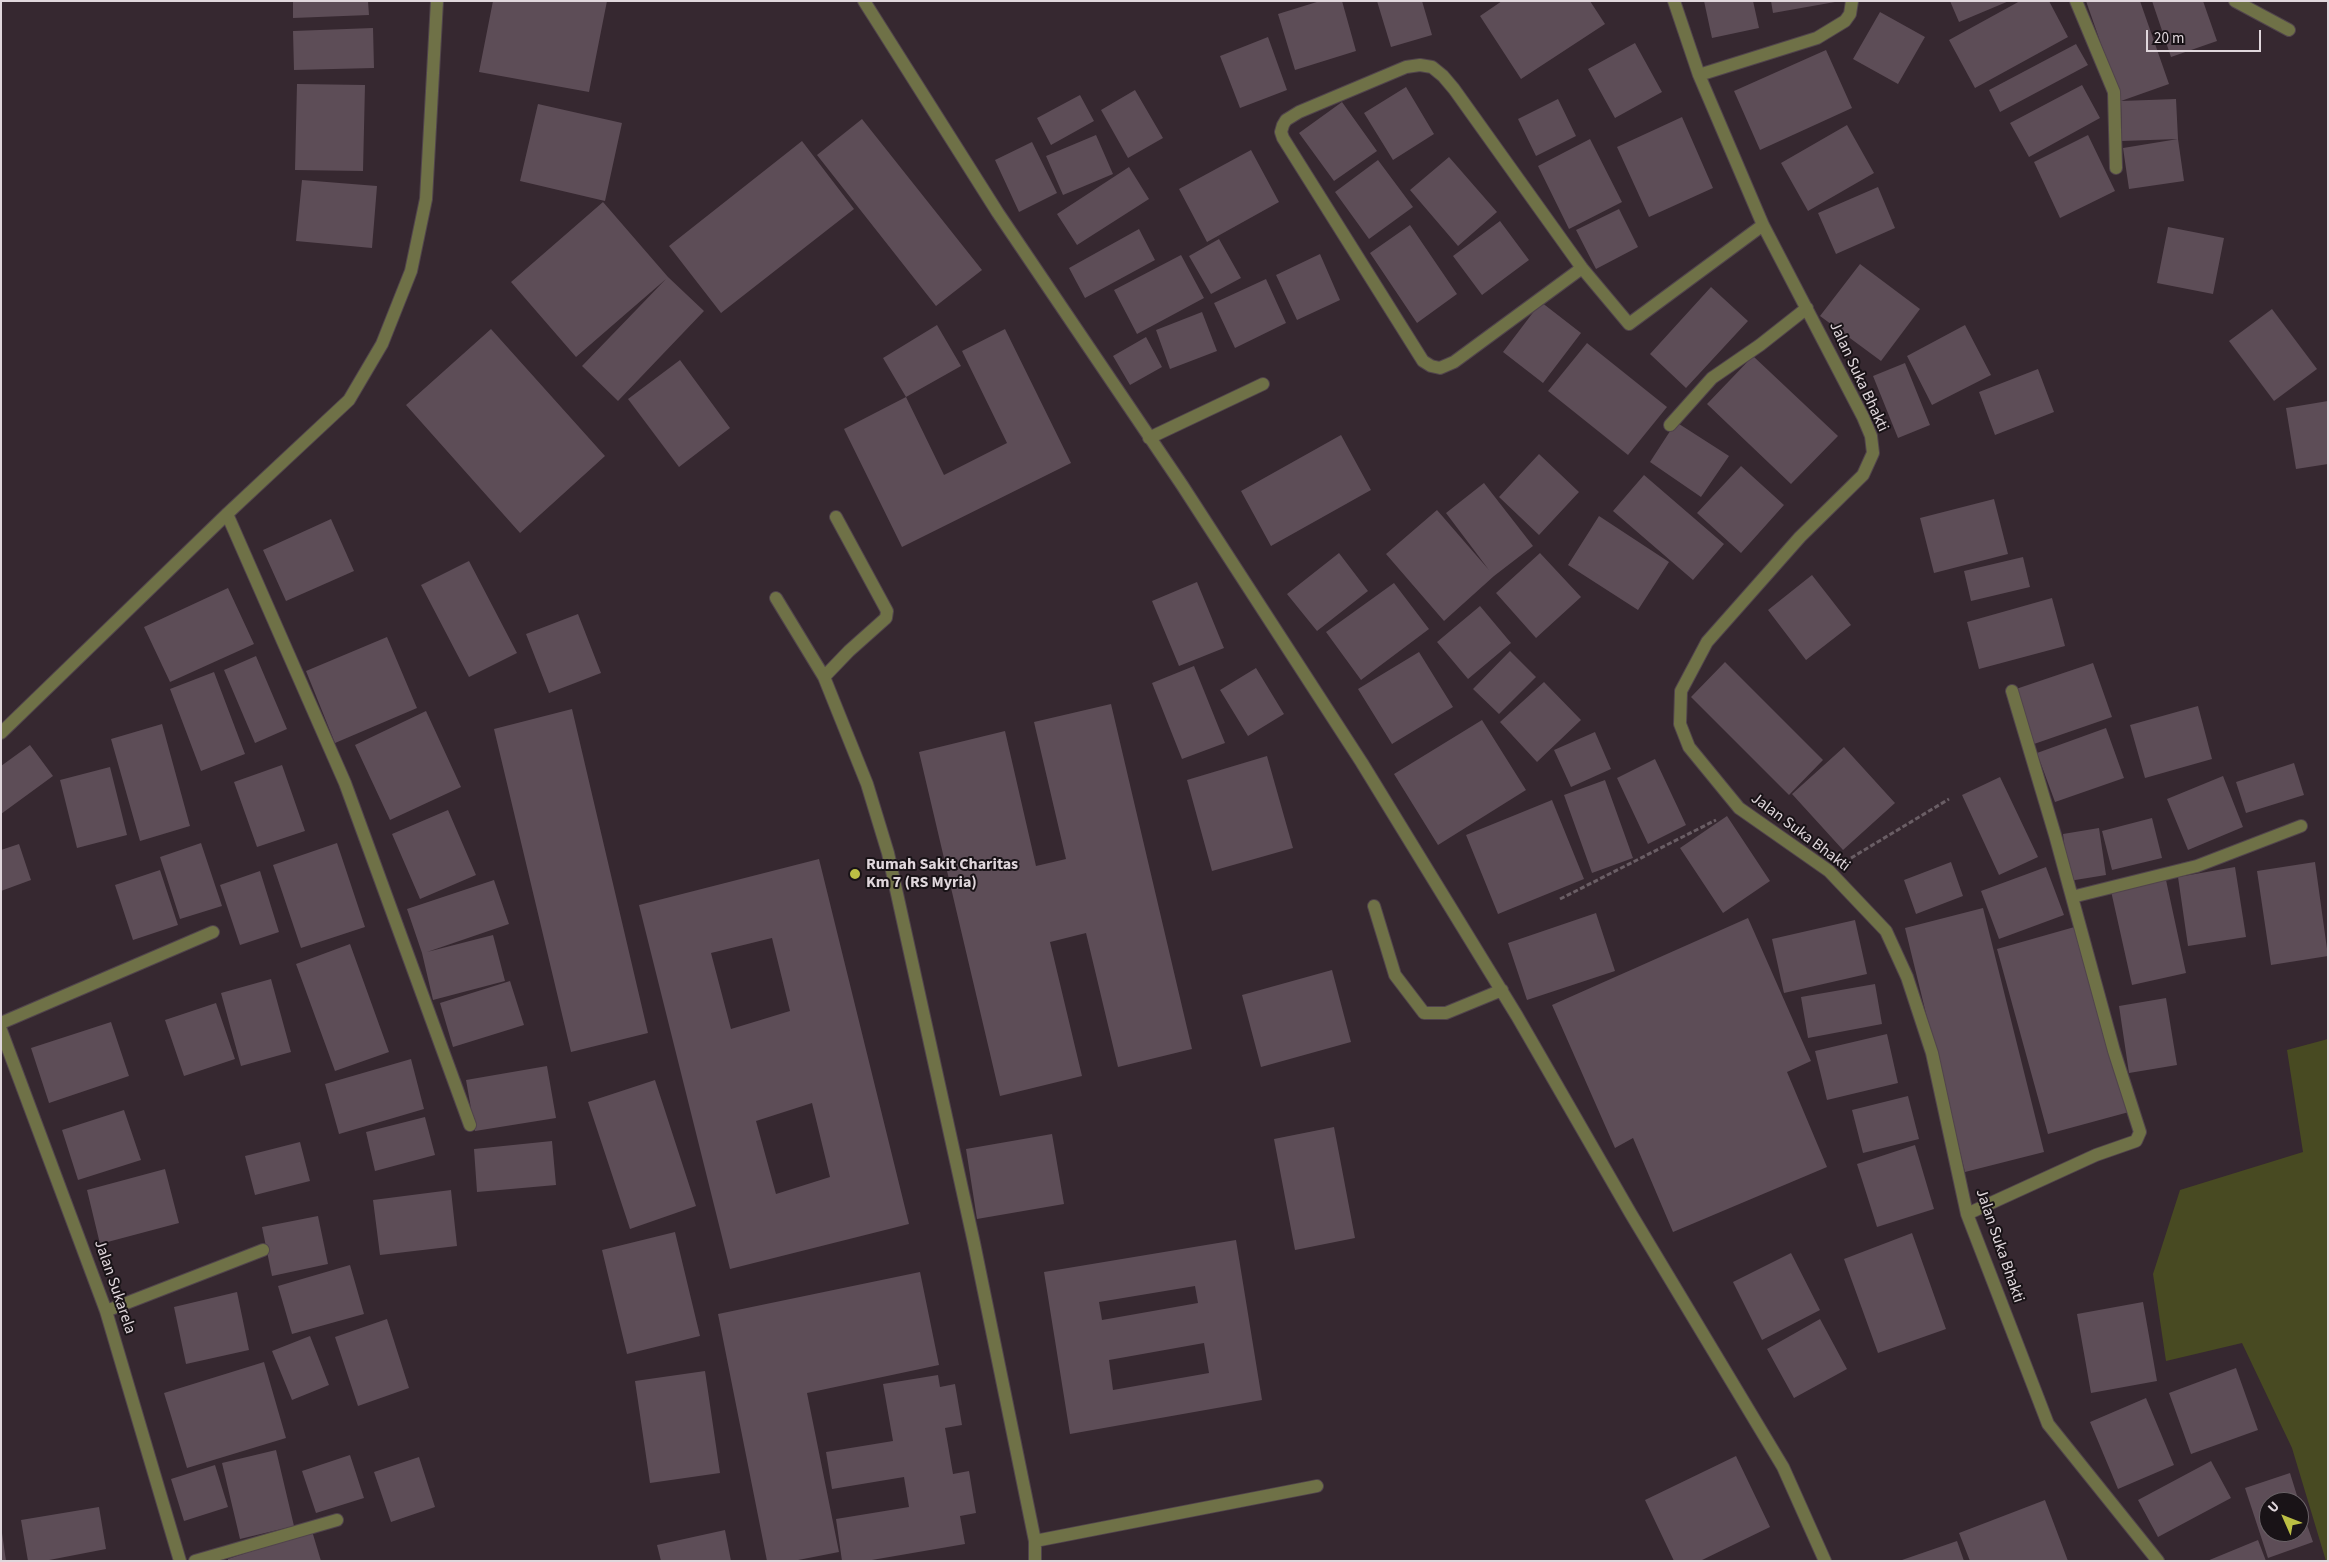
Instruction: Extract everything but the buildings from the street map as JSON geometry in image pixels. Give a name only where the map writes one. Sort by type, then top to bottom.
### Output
[{"type":"street","points":[[1,733],[227,514],[349,400],[382,344],[412,270],[426,199],[437,1]]},
{"type":"street","points":[[864,1],[998,213],[1182,485],[1362,762],[1502,990],[1631,1214],[1783,1467],[1824,1561]]},
{"type":"street","name":"Jalan Suka Bhakti","points":[[1674,1],[1699,75],[1763,225],[1866,423],[1871,436],[1873,453],[1864,475],[1800,537],[1707,642],[1681,691],[1680,724],[1689,747],[1739,808],[1829,871],[1886,931],[1907,977],[1932,1053],[1967,1214],[2048,1424],[2158,1561]]},
{"type":"street","points":[[1699,75],[1817,38],[1845,21],[1850,14],[1852,1]]},
{"type":"street","points":[[2076,1],[2114,92],[2116,168]]},
{"type":"street","points":[[2235,1],[2290,30]]},
{"type":"street","points":[[1582,268],[1454,362],[1440,368],[1431,366],[1423,361],[1283,138],[1281,132],[1283,125],[1286,120],[1299,112],[1406,67],[1420,65],[1432,67],[1454,89],[1582,268],[1629,324],[1763,225]]},
{"type":"street","points":[[1670,425],[1712,378],[1760,345],[1807,308]]},
{"type":"street","points":[[1149,438],[1263,384]]},
{"type":"street","points":[[227,514],[345,783],[470,1125]]},
{"type":"street","points":[[824,677],[849,651],[886,618],[887,610],[836,517]]},
{"type":"street","points":[[776,598],[824,677],[867,784],[888,853],[974,1243],[1035,1541],[1035,1561]]},
{"type":"street","points":[[1967,1214],[2096,1155],[2136,1141],[2140,1132],[2114,1051],[2072,897],[2012,691]]},
{"type":"street","points":[[2072,897],[2197,866],[2301,826]]},
{"type":"street","points":[[1374,906],[1395,976],[1424,1013],[1446,1013],[1502,990]]},
{"type":"street","points":[[1,1023],[213,932]]},
{"type":"street","name":"Jalan Sukarela","points":[[1,1030],[106,1311],[180,1561]]},
{"type":"street","points":[[106,1311],[263,1250]]},
{"type":"street","points":[[1035,1541],[1316,1486]]},
{"type":"street","points":[[195,1561],[337,1520]]},
{"type":"path","points":[[1829,871],[1948,799]]},
{"type":"path","points":[[1560,900],[1739,808]]},
{"type":"green space","points":[[2328,1039],[2328,1561],[2326,1561],[2309,1504],[2309,1492],[2305,1492],[2292,1448],[2242,1343],[2166,1361],[2153,1274],[2180,1190],[2303,1152],[2287,1050]]},
{"type":"place","name":"Rumah Sakit Charitas Km 7 (RS Myria)","points":[[855,874]]}]
